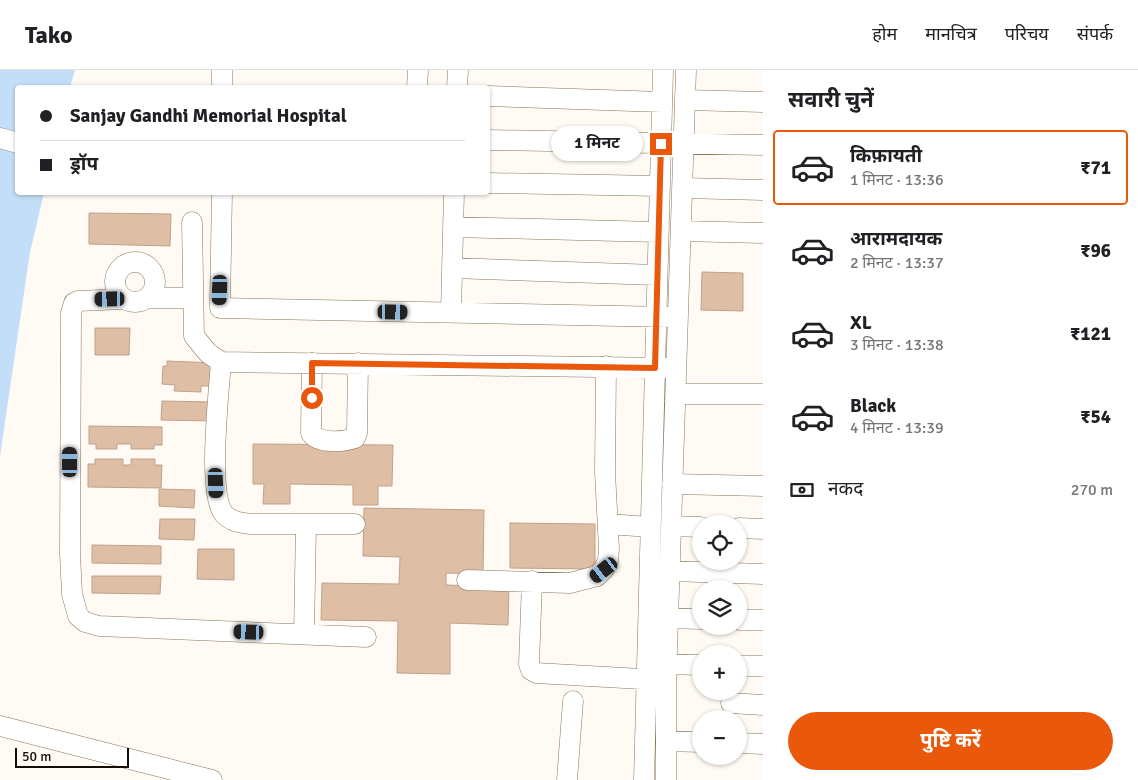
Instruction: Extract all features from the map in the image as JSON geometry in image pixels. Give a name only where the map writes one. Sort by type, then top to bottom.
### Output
[{"type":"street","points":[[222,70],[222,85]]},
{"type":"street","points":[[417,85],[418,70]]},
{"type":"street","points":[[457,85],[458,70]]},
{"type":"street","points":[[663,70],[650,527],[666,741],[666,780]]},
{"type":"street","points":[[644,780],[668,618],[686,70]]},
{"type":"street","points":[[490,96],[662,102]]},
{"type":"street","points":[[686,100],[763,102]]},
{"type":"street","points":[[0,138],[15,141]]},
{"type":"street","points":[[490,140],[763,145]]},
{"type":"street","points":[[490,183],[660,186]]},
{"type":"street","points":[[683,188],[763,190]]},
{"type":"street","points":[[217,195],[220,308],[678,318]]},
{"type":"street","points":[[451,313],[454,195]]},
{"type":"street","points":[[192,222],[194,336],[200,346],[221,362],[677,368]]},
{"type":"street","points":[[453,227],[658,232]]},
{"type":"street","points":[[681,231],[763,233]]},
{"type":"street","points":[[123,299],[116,291],[114,281],[121,267],[136,262],[147,266],[154,276],[154,288],[147,298]]},
{"type":"street","points":[[452,268],[657,284],[679,292]]},
{"type":"street","points":[[193,298],[147,298],[135,302],[123,299],[78,301],[74,304],[71,313],[70,554],[72,594],[78,616],[85,622],[99,626],[366,637]]},
{"type":"street","points":[[221,362],[216,455],[217,493],[220,507],[225,515],[236,522],[252,524],[356,524]]},
{"type":"street","points":[[312,363],[311,433],[315,438],[322,440],[355,438],[357,433],[358,364]]},
{"type":"street","points":[[467,580],[570,583],[597,576],[604,570],[608,560],[605,472],[606,366]]},
{"type":"street","points":[[676,394],[763,394]]},
{"type":"street","points":[[652,452],[674,452]]},
{"type":"street","points":[[672,484],[763,486]]},
{"type":"street","points":[[304,634],[306,524]]},
{"type":"street","points":[[608,524],[650,527]]},
{"type":"street","points":[[671,526],[692,527]]},
{"type":"street","points":[[747,528],[763,529]]},
{"type":"street","points":[[670,572],[763,574]]},
{"type":"street","points":[[532,581],[529,664],[531,670],[536,673],[660,675],[692,667]]},
{"type":"street","points":[[668,618],[692,619]]},
{"type":"street","points":[[747,620],[763,620]]},
{"type":"street","points":[[747,666],[763,666]]},
{"type":"street","points":[[567,780],[573,701]]},
{"type":"street","points":[[731,704],[763,705]]},
{"type":"street","points":[[0,726],[212,780]]},
{"type":"street","points":[[666,741],[692,742]]},
{"type":"street","points":[[747,743],[763,744]]},
{"type":"water","points":[[0,70],[75,70],[71,85],[15,85],[15,195],[44,195],[30,252],[0,456]]},
{"type":"building","points":[[89,213],[171,214],[170,246],[89,244]]},
{"type":"building","points":[[702,272],[743,273],[743,311],[701,310]]},
{"type":"building","points":[[95,328],[130,328],[129,355],[95,355]]},
{"type":"building","points":[[167,361],[215,363],[214,386],[201,386],[201,392],[174,391],[175,385],[162,384],[163,366],[167,366]]},
{"type":"building","points":[[162,401],[212,402],[212,421],[161,420]]},
{"type":"building","points":[[89,426],[162,427],[162,445],[154,445],[154,449],[131,449],[131,444],[117,444],[117,449],[96,449],[96,444],[89,444]]},
{"type":"building","points":[[253,444],[393,445],[392,486],[378,486],[378,505],[353,505],[353,485],[290,484],[290,504],[263,504],[264,484],[253,484]]},
{"type":"building","points":[[95,459],[123,459],[123,465],[131,465],[131,459],[155,459],[155,465],[162,465],[161,488],[88,487],[88,464],[95,464]]},
{"type":"building","points":[[159,489],[195,490],[194,508],[159,506]]},
{"type":"building","points":[[364,508],[484,510],[483,574],[446,573],[446,585],[509,587],[508,625],[450,623],[450,674],[397,673],[398,621],[321,620],[322,583],[399,584],[400,557],[363,556]]},
{"type":"building","points":[[160,519],[195,519],[194,540],[159,539]]},
{"type":"building","points":[[510,523],[595,524],[595,569],[510,568]]},
{"type":"building","points":[[92,545],[161,546],[161,564],[92,563]]},
{"type":"building","points":[[198,549],[234,549],[234,580],[197,579]]},
{"type":"building","points":[[92,576],[161,576],[160,594],[92,593]]},
{"type":"route","points":[[312,398],[312,363],[655,368],[661,144]]}]
